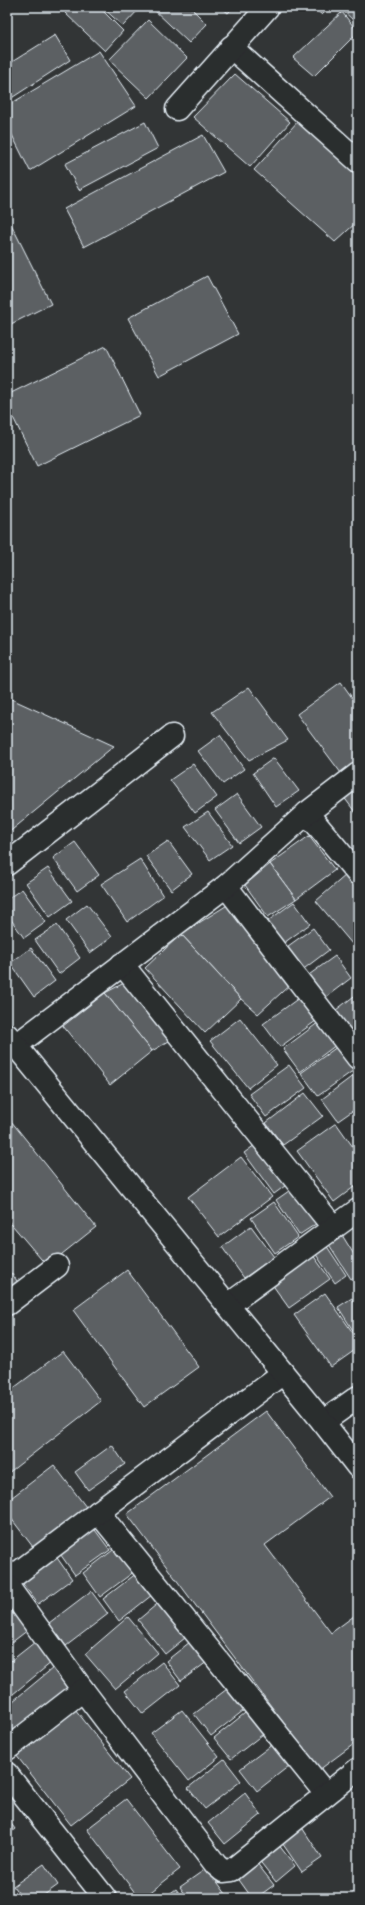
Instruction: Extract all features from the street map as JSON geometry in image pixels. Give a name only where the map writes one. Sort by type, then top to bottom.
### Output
[{"type":"street","points":[[177,108],[268,7]]},
{"type":"street","points":[[231,47],[358,161]]},
{"type":"street","points":[[7,864],[172,736]]},
{"type":"street","points":[[358,774],[307,813],[226,886],[122,964],[11,1040],[323,1422],[358,1468]]},
{"type":"street","points":[[307,813],[358,874]]},
{"type":"street","points":[[226,886],[358,1058]]},
{"type":"street","points":[[122,964],[334,1228]]},
{"type":"street","points":[[228,1305],[358,1210]]},
{"type":"street","points":[[7,1304],[57,1266]]},
{"type":"street","points":[[7,1581],[283,1373]]},
{"type":"street","points":[[323,1422],[358,1397]]},
{"type":"street","points":[[98,1512],[326,1794]]},
{"type":"street","points":[[7,1585],[83,1690],[216,1865],[223,1871],[232,1870],[358,1769]]},
{"type":"street","points":[[7,1749],[83,1690]]},
{"type":"street","points":[[7,1774],[105,1898]]},
{"type":"building","points":[[71,7],[99,7],[123,31],[105,51],[65,13]]},
{"type":"building","points":[[102,7],[141,7],[123,26]]},
{"type":"building","points":[[151,7],[190,7],[207,24],[189,43]]},
{"type":"building","points":[[221,7],[234,7],[228,13]]},
{"type":"building","points":[[313,7],[330,7],[322,15]]},
{"type":"building","points":[[339,7],[358,7],[358,15],[353,20]]},
{"type":"building","points":[[342,12],[358,32],[314,76],[293,58]]},
{"type":"building","points":[[148,20],[187,58],[149,98],[109,60]]},
{"type":"building","points":[[55,35],[70,60],[10,99],[7,94],[7,65]]},
{"type":"building","points":[[99,51],[136,106],[30,171],[7,125],[7,106]]},
{"type":"building","points":[[235,74],[290,122],[250,167],[193,117]]},
{"type":"building","points":[[299,120],[358,177],[358,221],[335,242],[254,170]]},
{"type":"building","points":[[145,122],[158,148],[79,190],[65,164]]},
{"type":"building","points":[[203,135],[224,172],[84,247],[64,209]]},
{"type":"building","points":[[7,216],[51,304],[7,326]]},
{"type":"building","points":[[207,276],[238,334],[159,376],[128,318]]},
{"type":"building","points":[[106,346],[140,415],[37,466],[7,405],[7,395]]},
{"type":"building","points":[[341,682],[358,706],[358,760],[341,773],[297,714]]},
{"type":"building","points":[[249,687],[288,740],[249,760],[212,712]]},
{"type":"building","points":[[7,697],[114,746],[7,834]]},
{"type":"building","points":[[220,735],[244,769],[223,784],[198,751]]},
{"type":"building","points":[[274,758],[299,791],[276,807],[253,773]]},
{"type":"building","points":[[193,764],[217,797],[195,813],[170,780]]},
{"type":"building","points":[[358,785],[358,816],[343,796]]},
{"type":"building","points":[[237,794],[261,827],[239,843],[215,810]]},
{"type":"building","points":[[208,812],[232,845],[210,860],[185,827]]},
{"type":"building","points":[[309,836],[335,870],[296,899],[270,864]]},
{"type":"building","points":[[168,841],[192,874],[171,890],[146,856]]},
{"type":"building","points":[[75,842],[99,875],[77,891],[53,858]]},
{"type":"building","points":[[140,859],[163,896],[127,922],[101,884]]},
{"type":"building","points":[[270,864],[296,899],[268,917],[245,885]]},
{"type":"building","points":[[48,868],[72,901],[50,917],[26,883]]},
{"type":"building","points":[[346,875],[358,888],[358,951],[316,901]]},
{"type":"building","points":[[22,889],[46,922],[24,938],[7,914],[7,899]]},
{"type":"building","points":[[294,902],[310,924],[281,945],[265,923]]},
{"type":"building","points":[[87,904],[112,937],[90,953],[66,920]]},
{"type":"building","points":[[229,904],[293,982],[258,1014],[241,999],[181,934]]},
{"type":"building","points":[[57,925],[80,958],[59,974],[35,940]]},
{"type":"building","points":[[313,928],[329,950],[301,971],[284,949]]},
{"type":"building","points":[[181,934],[241,999],[205,1033],[145,968]]},
{"type":"building","points":[[31,948],[55,981],[34,997],[10,963]]},
{"type":"building","points":[[335,956],[351,978],[322,1000],[306,977]]},
{"type":"building","points":[[124,983],[169,1041],[152,1051],[105,993]]},
{"type":"building","points":[[105,993],[152,1051],[110,1085],[63,1026]]},
{"type":"building","points":[[358,993],[358,1028],[352,1033],[336,1010]]},
{"type":"building","points":[[303,995],[320,1018],[280,1047],[263,1024]]},
{"type":"building","points":[[240,1018],[277,1065],[248,1088],[210,1041]]},
{"type":"building","points":[[323,1019],[340,1042],[300,1072],[283,1049]]},
{"type":"building","points":[[341,1044],[358,1067],[318,1096],[301,1073]]},
{"type":"building","points":[[289,1065],[306,1088],[266,1117],[249,1094]]},
{"type":"building","points":[[358,1072],[358,1107],[338,1121],[322,1099]]},
{"type":"building","points":[[305,1093],[323,1116],[283,1145],[266,1123]]},
{"type":"building","points":[[7,1116],[96,1227],[47,1266],[7,1219]]},
{"type":"building","points":[[336,1123],[358,1154],[358,1184],[334,1202],[297,1151]]},
{"type":"building","points":[[259,1142],[289,1183],[274,1194],[244,1153]]},
{"type":"building","points":[[241,1157],[272,1197],[219,1237],[188,1197]]},
{"type":"building","points":[[296,1186],[322,1220],[299,1235],[276,1200]]},
{"type":"building","points":[[274,1202],[298,1237],[275,1253],[251,1218]]},
{"type":"building","points":[[251,1226],[274,1257],[244,1278],[222,1247]]},
{"type":"building","points":[[342,1235],[358,1261],[358,1274],[351,1279],[328,1243]]},
{"type":"building","points":[[324,1242],[346,1275],[335,1283],[313,1250]]},
{"type":"building","points":[[310,1251],[330,1279],[289,1308],[269,1280]]},
{"type":"building","points":[[7,1268],[21,1286],[7,1297]]},
{"type":"building","points":[[127,1270],[199,1367],[144,1407],[73,1310]]},
{"type":"building","points":[[325,1293],[358,1340],[358,1348],[331,1367],[294,1315]]},
{"type":"building","points":[[352,1298],[358,1308],[358,1338],[338,1307]]},
{"type":"building","points":[[63,1351],[101,1401],[7,1474],[7,1393]]},
{"type":"building","points":[[266,1411],[330,1497],[265,1545],[331,1633],[358,1613],[358,1741],[319,1770],[127,1514]]},
{"type":"building","points":[[112,1445],[125,1464],[88,1490],[75,1472]]},
{"type":"building","points":[[54,1465],[86,1507],[33,1547],[7,1513],[7,1501]]},
{"type":"building","points":[[92,1526],[110,1550],[75,1575],[58,1551]]},
{"type":"building","points":[[117,1547],[135,1571],[100,1597],[83,1573]]},
{"type":"building","points":[[55,1555],[72,1579],[38,1604],[20,1580]]},
{"type":"building","points":[[137,1573],[152,1595],[119,1621],[103,1599]]},
{"type":"building","points":[[91,1591],[108,1614],[66,1646],[49,1623]]},
{"type":"building","points":[[162,1600],[190,1634],[165,1654],[138,1620]]},
{"type":"building","points":[[7,1603],[28,1630],[7,1646]]},
{"type":"building","points":[[128,1617],[158,1653],[115,1689],[85,1654]]},
{"type":"building","points":[[195,1638],[211,1659],[181,1681],[166,1661]]},
{"type":"building","points":[[35,1642],[52,1662],[7,1699],[7,1664]]},
{"type":"building","points":[[162,1662],[180,1685],[143,1714],[125,1691]]},
{"type":"building","points":[[53,1668],[71,1689],[10,1738],[7,1734],[7,1706]]},
{"type":"building","points":[[231,1686],[248,1707],[211,1736],[194,1714]]},
{"type":"building","points":[[75,1709],[130,1779],[71,1825],[16,1755]]},
{"type":"building","points":[[250,1709],[267,1731],[231,1759],[214,1738]]},
{"type":"building","points":[[182,1710],[219,1757],[189,1781],[151,1733]]},
{"type":"building","points":[[277,1741],[294,1762],[257,1791],[240,1769]]},
{"type":"building","points":[[224,1759],[241,1781],[205,1809],[188,1788]]},
{"type":"building","points":[[245,1793],[261,1815],[225,1844],[208,1823]]},
{"type":"building","points":[[126,1799],[180,1869],[143,1898],[139,1898],[87,1829]]},
{"type":"building","points":[[7,1818],[15,1829],[7,1835]]},
{"type":"building","points":[[299,1823],[322,1858],[302,1872],[278,1837]]},
{"type":"building","points":[[278,1844],[295,1866],[276,1882],[258,1859]]},
{"type":"building","points":[[256,1862],[274,1885],[256,1898],[252,1898],[237,1877]]},
{"type":"building","points":[[44,1864],[58,1885],[40,1898],[22,1898],[13,1886]]},
{"type":"building","points":[[207,1868],[229,1898],[188,1898],[180,1887]]},
{"type":"building","points":[[176,1889],[183,1898],[164,1898]]}]
